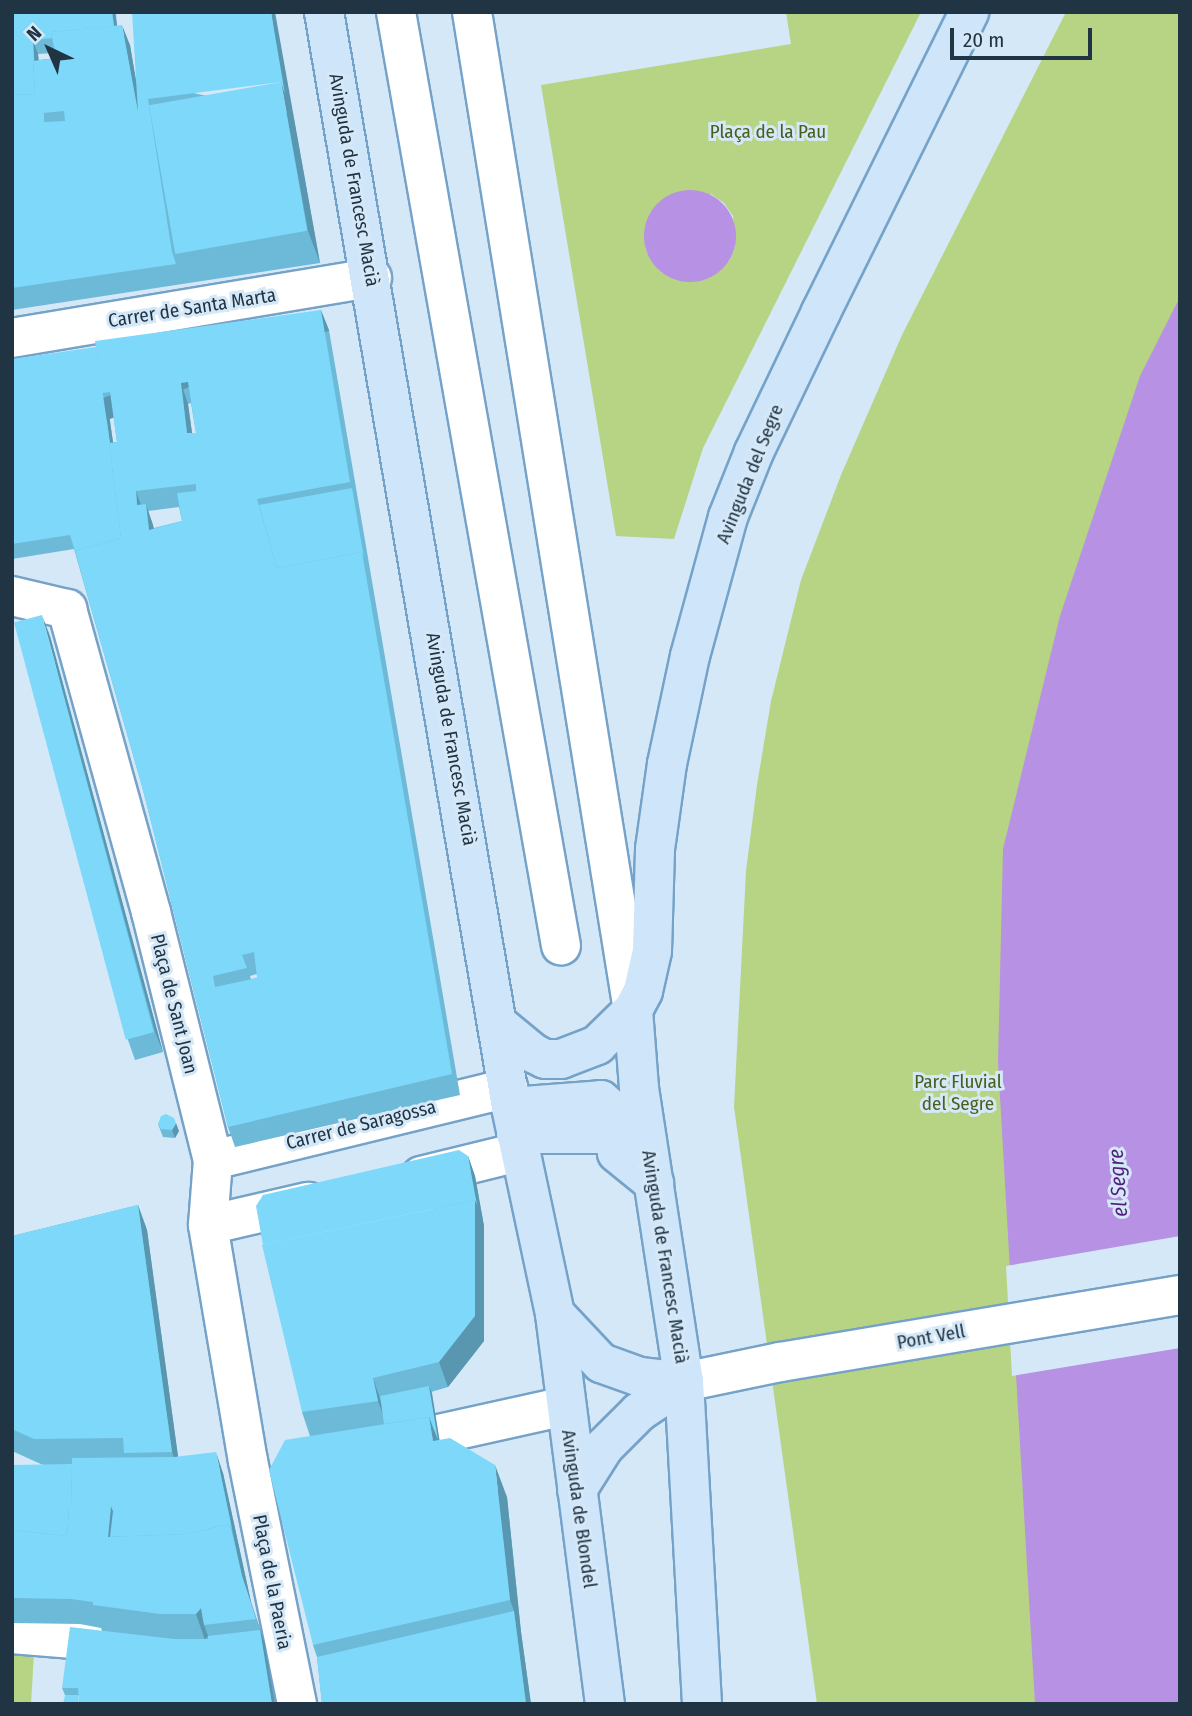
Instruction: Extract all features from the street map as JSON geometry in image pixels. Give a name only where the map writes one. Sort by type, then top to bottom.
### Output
[{"type":"main road","name":"Avinguda de Francesc Macià","points":[[324,12],[372,278],[514,1121],[555,1314],[591,1353],[613,1369],[640,1377],[684,1382]]},
{"type":"main road","name":"Avinguda del Segre","points":[[633,1010],[649,974],[655,849],[667,764],[690,656],[728,517],[754,452],[821,312],[970,12]]},
{"type":"main road","name":"Avinguda de Francesc Macià","points":[[633,1010],[629,1134],[617,1153],[654,1183],[684,1382]]},
{"type":"main road","points":[[499,1025],[533,1054],[545,1059],[561,1059],[581,1054],[597,1045],[633,1010]]},
{"type":"main road","points":[[514,1121],[629,1134]]},
{"type":"main road","name":"Avinguda de Blondel","points":[[555,1314],[605,1704]]},
{"type":"main road","name":"Avinguda de Francesc Macià","points":[[577,1490],[604,1447],[639,1412],[684,1382]]},
{"type":"main road","points":[[684,1382],[702,1704]]},
{"type":"street","points":[[396,12],[561,946]]},
{"type":"street","name":"Avinguda de Francesc Macià","points":[[472,12],[633,1010]]},
{"type":"street","name":"Carrer de Santa Marta","points":[[12,338],[372,278]]},
{"type":"street","name":"Plaça de Sant Joan","points":[[12,596],[68,609],[148,899],[213,1160],[208,1225],[248,1461]]},
{"type":"street","points":[[384,1185],[514,1121]]},
{"type":"street","name":"Carrer de Saragossa","points":[[213,1160],[514,1121]]},
{"type":"street","points":[[208,1225],[343,1194]]},
{"type":"street","name":"Pont Vell","points":[[684,1382],[770,1364],[1180,1294]]},
{"type":"street","points":[[439,1434],[565,1406]]},
{"type":"street","points":[[207,1466],[287,1456]]},
{"type":"street","name":"Plaça de la Paeria","points":[[248,1461],[273,1639],[297,1704]]},
{"type":"street","points":[[12,1634],[74,1637],[154,1647]]},
{"type":"green space","name":"Plaça de la Pau","points":[[786,12],[921,12],[703,448],[674,539],[616,536],[541,85],[791,44]],"holes":[[[711,194],[724,203],[733,216],[735,247],[729,261],[662,273],[645,248]]]},
{"type":"green space","name":"Parc Fluvial del Segre","points":[[1066,12],[1180,12],[1180,1704],[817,1704],[734,1107],[746,871],[757,785],[771,701],[801,580],[841,475],[902,335]]},
{"type":"green space","points":[[12,1635],[35,1636],[31,1704],[12,1704]]},
{"type":"water","points":[[681,190],[699,190],[716,197],[729,210],[736,227],[736,245],[729,262],[716,275],[699,282],[681,282],[664,275],[651,262],[644,245],[644,227],[651,210],[664,197]]},
{"type":"water","name":"el Segre","points":[[1180,297],[1180,1704],[1035,1704],[998,1062],[1003,849],[1060,616],[1140,376]]},
{"type":"pier","points":[[1180,1236],[1180,1348],[1012,1376],[1006,1266]]},
{"type":"building","points":[[12,12],[112,12],[114,26],[51,32],[52,38],[33,40],[35,94],[12,95]]},
{"type":"building","points":[[132,12],[271,12],[285,94],[281,82],[148,99],[176,264],[12,288],[12,95],[35,94],[33,61],[56,58],[51,32],[122,25],[138,112]],"holes":[[[64,111],[65,121],[44,122],[44,113]]]},
{"type":"building","points":[[281,82],[307,231],[175,254],[149,105]]},
{"type":"building","points":[[321,310],[350,482],[257,499],[277,568],[362,552],[452,1074],[228,1127],[143,790],[75,551],[121,538],[109,443],[117,442],[110,392],[102,393],[95,341]],"holes":[[[188,382],[196,433],[187,433],[181,383]],[[196,484],[196,491],[177,493],[182,521],[149,530],[146,504],[137,505],[136,491]],[[254,952],[257,978],[215,987],[213,976],[247,968],[242,955]]]},
{"type":"building","points":[[96,347],[121,538],[75,551],[70,535],[12,544],[12,359]]},
{"type":"building","points":[[352,488],[364,558],[362,552],[277,568],[259,505]]},
{"type":"building","points":[[42,615],[154,1032],[126,1040],[14,623]]},
{"type":"building","points":[[166,1114],[174,1118],[176,1123],[172,1130],[161,1129],[158,1124],[161,1116]]},
{"type":"building","points":[[459,1150],[468,1156],[477,1205],[475,1200],[263,1245],[256,1206],[263,1195]]},
{"type":"building","points":[[475,1200],[475,1316],[439,1362],[373,1378],[378,1401],[302,1412],[262,1245]]},
{"type":"building","points":[[138,1205],[172,1452],[124,1453],[123,1438],[34,1439],[12,1429],[12,1236]]},
{"type":"building","points":[[429,1386],[438,1440],[429,1417],[384,1424],[380,1396]]},
{"type":"building","points":[[429,1417],[433,1441],[450,1438],[495,1465],[510,1600],[313,1645],[269,1470],[285,1440]]},
{"type":"building","points":[[216,1452],[232,1529],[230,1524],[186,1534],[110,1537],[113,1511],[111,1506],[71,1506],[72,1458],[174,1457]]},
{"type":"building","points":[[72,1464],[67,1536],[12,1530],[12,1465]]},
{"type":"building","points":[[69,1506],[111,1506],[108,1537],[186,1534],[230,1524],[242,1576],[256,1619],[204,1625],[201,1608],[196,1614],[160,1614],[93,1605],[93,1602],[71,1599],[12,1598],[12,1530],[67,1536]]},
{"type":"building","points":[[514,1611],[526,1704],[322,1704],[317,1657]]},
{"type":"building","points":[[70,1627],[174,1639],[208,1639],[208,1636],[260,1630],[272,1704],[79,1704],[78,1688],[62,1688]]},
{"type":"building","points":[[65,1695],[78,1695],[79,1704],[63,1704]]}]
